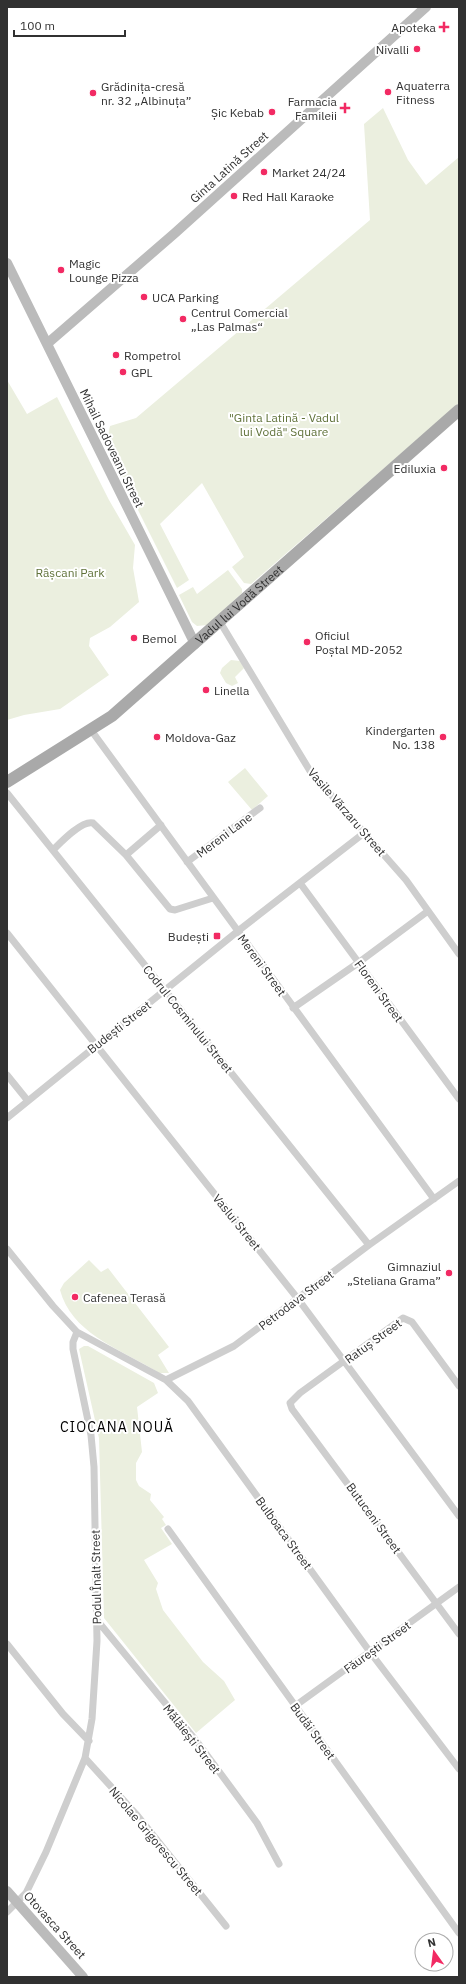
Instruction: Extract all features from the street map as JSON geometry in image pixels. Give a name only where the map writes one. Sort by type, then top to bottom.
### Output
[{"type":"main road","name":"Vadul lui Vodă Street","points":[[7,782],[112,716],[459,410]]},
{"type":"street","name":"Ginta Latină Street","points":[[48,344],[175,234],[426,7]]},
{"type":"street","name":"Mihail Sadoveanu Street","points":[[7,263],[48,344],[173,604],[195,644]]},
{"type":"street","name":"Vasile Vărzaru Street","points":[[220,622],[310,772],[406,880],[459,954]]},
{"type":"street","name":"Mereni Street","points":[[91,730],[434,1200]]},
{"type":"street","name":"Codrul Cosminului Street","points":[[7,793],[369,1245]]},
{"type":"street","name":"Mereni Lane","points":[[188,862],[260,808]]},
{"type":"street","points":[[53,850],[83,824],[90,822],[93,823],[126,855],[170,909],[175,910],[213,898]]},
{"type":"street","points":[[126,855],[160,825]]},
{"type":"street","name":"Budești Street","points":[[7,1118],[238,931],[364,833]]},
{"type":"street","name":"Floreni Street","points":[[300,883],[459,1099]]},
{"type":"street","points":[[293,1008],[358,963],[428,911]]},
{"type":"street","name":"Vaslui Street","points":[[7,933],[346,1360],[459,1516]]},
{"type":"street","points":[[7,1075],[28,1101]]},
{"type":"street","name":"Petrodava Street","points":[[166,1380],[234,1346],[369,1245],[459,1181]]},
{"type":"street","points":[[7,1249],[53,1306],[77,1332]]},
{"type":"street","name":"Ratuș Street","points":[[290,1403],[300,1393],[400,1318],[406,1318],[412,1322],[459,1386]]},
{"type":"street","name":"Bulboaca Street","points":[[77,1332],[166,1380],[188,1401],[370,1652],[459,1769]]},
{"type":"street","name":"Podul Înalt Street","points":[[7,1912],[26,1893],[46,1852],[85,1758],[89,1741],[96,1671],[94,1468],[91,1435],[73,1349],[73,1342],[77,1332]]},
{"type":"street","name":"Butuceni Street","points":[[290,1403],[292,1409],[459,1634]]},
{"type":"street","name":"Budăi Street","points":[[168,1529],[459,1933]]},
{"type":"street","name":"Făurești Street","points":[[295,1706],[459,1587]]},
{"type":"street","name":"Mălăiești Street","points":[[96,1619],[198,1743],[257,1823],[278,1864]]},
{"type":"street","points":[[7,1644],[63,1714],[89,1741]]},
{"type":"street","name":"Nicolae Grigorescu Street","points":[[85,1758],[136,1814],[226,1926]]},
{"type":"street","name":"Otovasca Street","points":[[7,1891],[83,1977]]},
{"type":"green space","name":"\"Ginta Latină - Vadul lui Vodă\" Square","points":[[383,108],[408,160],[426,185],[459,157],[459,403],[251,584],[244,583],[232,567],[244,557],[202,483],[160,524],[189,580],[177,588],[108,450],[107,440],[110,426],[136,418],[370,220],[364,124]]},
{"type":"green space","name":"Râșcani Park","points":[[7,380],[27,414],[57,397],[109,500],[135,545],[133,568],[139,602],[110,627],[90,638],[89,646],[109,675],[60,709],[24,715],[7,720]]},
{"type":"green space","points":[[228,570],[242,589],[242,593],[207,625],[197,626],[192,622],[179,595],[193,587],[197,594]]},
{"type":"green space","points":[[231,660],[240,661],[244,668],[235,677],[238,683],[232,686],[226,683],[220,673],[222,668]]},
{"type":"green space","points":[[245,768],[268,796],[252,810],[228,782]]},
{"type":"green space","points":[[89,1260],[101,1272],[108,1268],[169,1347],[158,1355],[169,1373],[159,1373],[110,1346],[85,1328],[74,1317],[66,1305],[60,1290],[64,1283]]},
{"type":"green space","points":[[84,1346],[88,1346],[154,1383],[158,1393],[137,1407],[142,1452],[136,1463],[136,1480],[139,1486],[151,1494],[150,1500],[164,1517],[162,1519],[166,1525],[161,1528],[172,1544],[144,1560],[158,1583],[156,1589],[163,1610],[203,1662],[224,1681],[235,1700],[196,1733],[104,1618],[99,1438],[79,1349]]},
{"type":"place","name":"Apoteka","points":[[444,27]]},
{"type":"place","name":"Nivalli","points":[[417,49]]},
{"type":"place","name":"Aquaterra Fitness","points":[[388,92]]},
{"type":"place","name":"Grădinița-cresă nr. 32 „Albinuța”","points":[[93,93]]},
{"type":"place","name":"Farmacia Famileii","points":[[345,108]]},
{"type":"place","name":"Șic Kebab","points":[[272,112]]},
{"type":"place","name":"Market 24/24","points":[[264,172]]},
{"type":"place","name":"Red Hall Karaoke","points":[[234,196]]},
{"type":"place","name":"Magic Lounge Pizza","points":[[61,270]]},
{"type":"place","name":"UCA Parking","points":[[144,297]]},
{"type":"place","name":"Centrul Comercial „Las Palmas“","points":[[183,319]]},
{"type":"place","name":"Rompetrol","points":[[116,355]]},
{"type":"place","name":"GPL","points":[[123,372]]},
{"type":"place","name":"Ediluxia","points":[[444,468]]},
{"type":"place","name":"Bemol","points":[[134,638]]},
{"type":"place","name":"Oficiul Poștal MD-2052","points":[[307,642]]},
{"type":"place","name":"Linella","points":[[206,690]]},
{"type":"place","name":"Moldova-Gaz","points":[[157,737]]},
{"type":"place","name":"Kindergarten No. 138","points":[[443,737]]},
{"type":"place","name":"Budești","points":[[217,936]]},
{"type":"place","name":"Gimnaziul „Steliana Grama”","points":[[449,1273]]},
{"type":"place","name":"Cafenea Terasă","points":[[75,1297]]},
{"type":"district","name":"CIOCANA NOUĂ","points":[[117,1427]]}]
